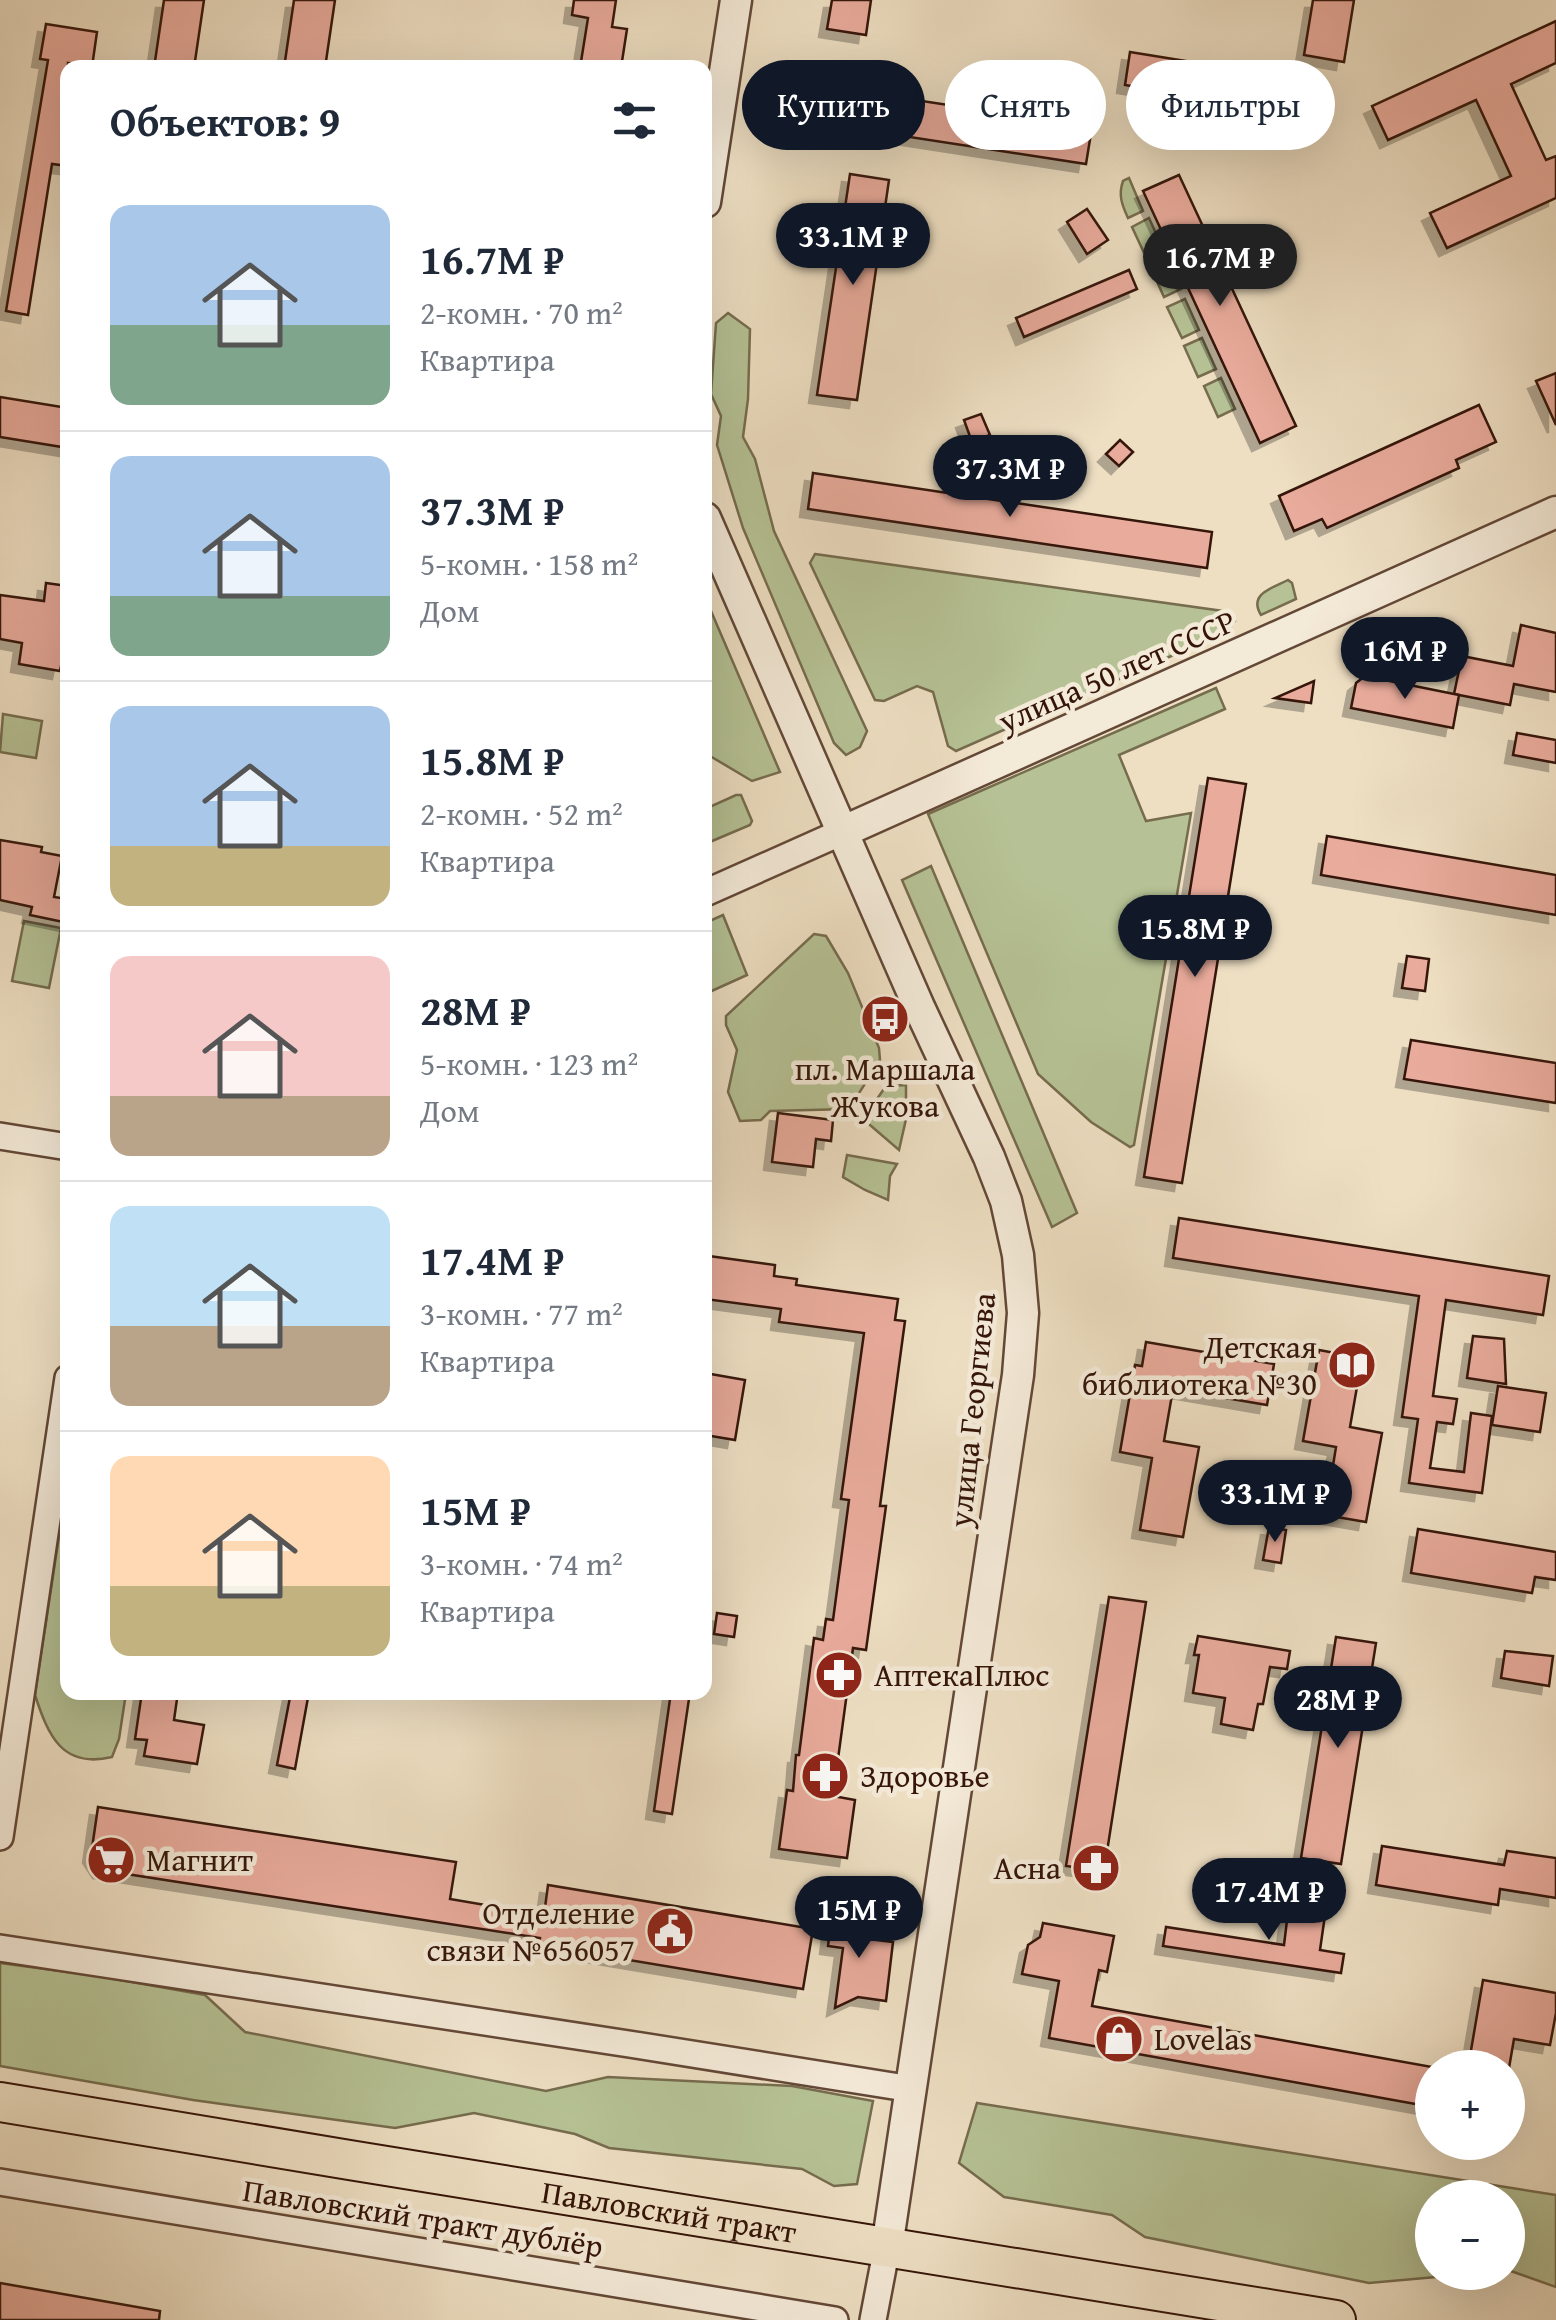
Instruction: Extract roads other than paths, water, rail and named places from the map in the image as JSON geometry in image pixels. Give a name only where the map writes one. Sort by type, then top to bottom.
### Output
[{"type":"main road","name":"Павловский тракт","points":[[0,2102],[1336,2320]]},
{"type":"street","points":[[712,156],[736,0]]},
{"type":"street","name":"улица 50 лет СССР","points":[[712,890],[1556,512]]},
{"type":"street","name":"улица Георгиева","points":[[712,534],[989,1156],[1006,1201],[1018,1255],[1023,1313],[1018,1374],[887,2247]]},
{"type":"street","points":[[0,1136],[60,1145]]},
{"type":"street","points":[[0,1837],[60,1432]]},
{"type":"street","points":[[0,1948],[912,2089]]},
{"type":"street","name":"Павловский тракт дублёр","points":[[0,2182],[835,2320]]},
{"type":"street","points":[[874,2320],[887,2247]]},
{"type":"place","name":"пл. Маршала Жукова","points":[[885,1019]]},
{"type":"place","name":"Детская библиотека №30","points":[[1352,1365]]},
{"type":"place","name":"АптекаПлюс","points":[[839,1675]]},
{"type":"place","name":"Здоровье","points":[[825,1776]]},
{"type":"place","name":"Магнит","points":[[111,1860]]},
{"type":"place","name":"Асна","points":[[1096,1868]]},
{"type":"place","name":"Отделение связи №656057","points":[[670,1931]]},
{"type":"place","name":"Lovelas","points":[[1119,2039]]}]
